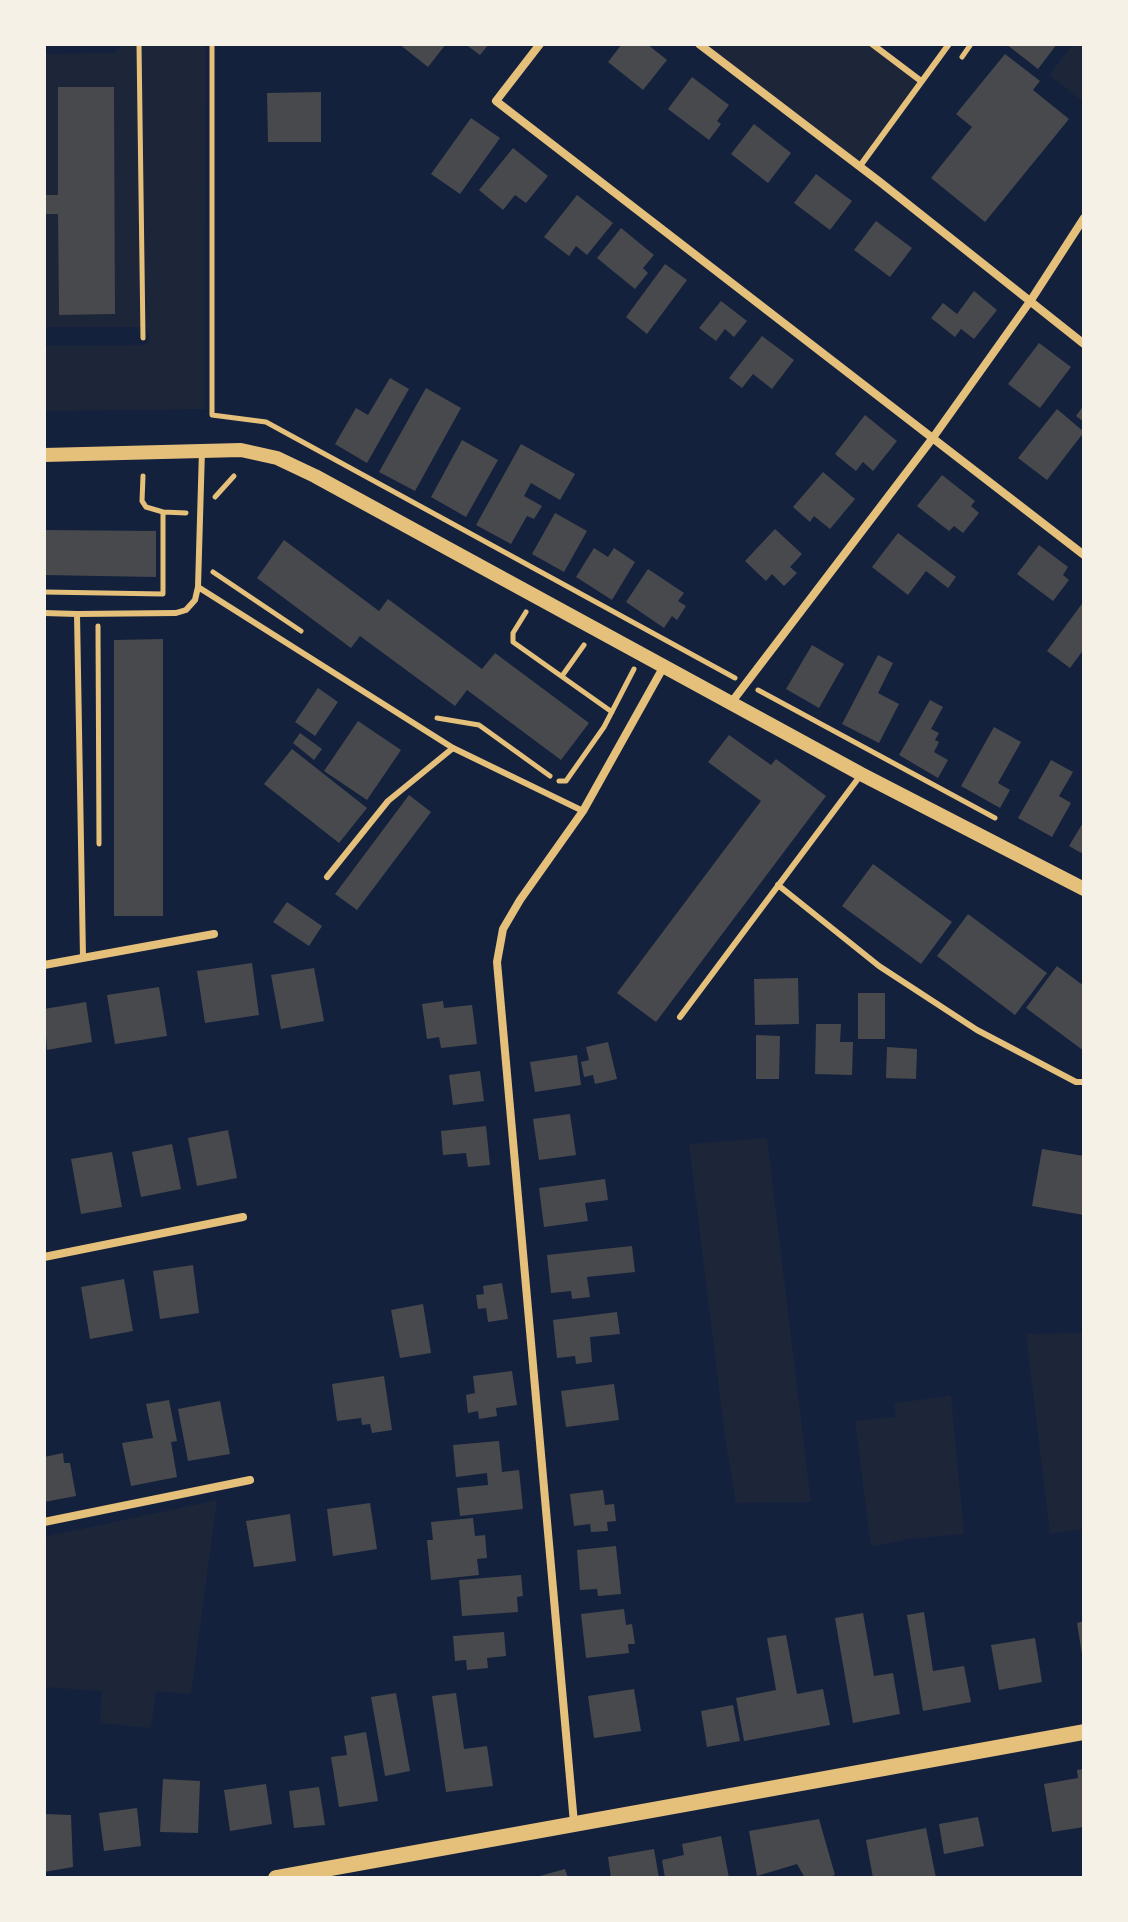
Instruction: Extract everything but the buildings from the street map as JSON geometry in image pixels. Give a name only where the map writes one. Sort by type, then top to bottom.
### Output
[{"type":"main road","points":[[276,1878],[317,1874],[574,1823],[1084,1732]]},
{"type":"street","points":[[540,44],[496,101],[1084,555]]},
{"type":"street","points":[[699,44],[860,166],[1084,344]]},
{"type":"street","points":[[731,703],[932,439],[1031,300],[1084,218]]},
{"type":"street","points":[[44,455],[202,450],[241,450],[265,455],[315,476],[861,774],[1084,889]]},
{"type":"street","points":[[574,1823],[497,962],[503,929],[583,811],[664,666]]},
{"type":"street","points":[[44,965],[214,934]]},
{"type":"street","points":[[44,1257],[243,1217]]},
{"type":"street","points":[[44,1522],[250,1480]]},
{"type":"lane","points":[[872,44],[921,81]]},
{"type":"lane","points":[[860,166],[949,44]]},
{"type":"lane","points":[[44,613],[176,613],[186,610],[195,600],[198,587],[202,450]]},
{"type":"lane","points":[[198,587],[453,748],[583,811]]},
{"type":"lane","points":[[77,614],[83,958]]},
{"type":"lane","points":[[327,877],[388,801],[453,748]]},
{"type":"lane","points":[[680,1017],[861,774]]},
{"type":"lane","points":[[778,885],[879,966],[977,1030],[1076,1082],[1084,1082]]},
{"type":"path","points":[[139,44],[143,338]]},
{"type":"path","points":[[212,44],[212,415],[266,422],[1005,824]]},
{"type":"path","points":[[44,592],[163,594],[163,512],[146,507],[142,501],[143,476]]},
{"type":"path","points":[[209,569],[313,639]]},
{"type":"path","points":[[98,593],[99,854]]},
{"type":"path","points":[[528,608],[513,633],[513,642],[612,712]]},
{"type":"path","points":[[562,676],[587,641]]},
{"type":"path","points":[[430,715],[479,725],[557,781],[566,781],[612,712],[635,668]]},
{"type":"shaded area","points":[[124,44],[206,44],[205,409],[44,411],[44,346],[145,345],[150,339],[143,327],[44,327],[44,214],[58,214],[59,315],[115,314],[114,87],[58,87],[58,195],[44,195],[44,54],[114,53]]},
{"type":"shaded area","points":[[699,44],[872,44],[921,81],[860,166]]},
{"type":"shaded area","points":[[1073,44],[1084,44],[1084,102],[1049,75]]},
{"type":"shaded area","points":[[767,1138],[811,1502],[736,1503],[689,1144]]},
{"type":"shaded area","points":[[1084,1333],[1084,1529],[1050,1534],[1026,1334]]},
{"type":"shaded area","points":[[951,1396],[964,1534],[909,1539],[871,1547],[855,1421],[896,1417],[894,1403]]},
{"type":"shaded area","points":[[217,1500],[191,1694],[156,1691],[151,1728],[100,1723],[102,1691],[44,1687],[44,1537]]}]
